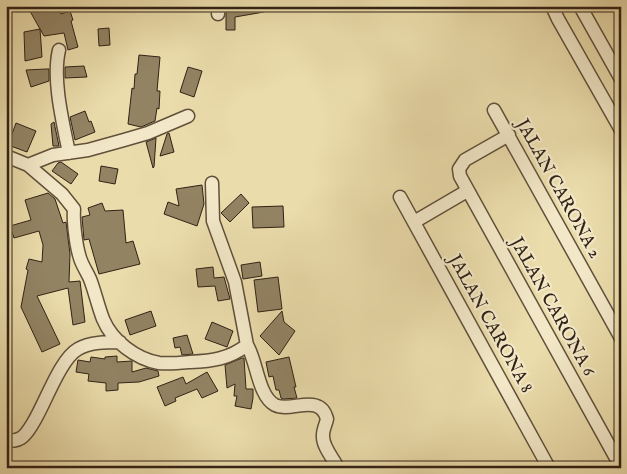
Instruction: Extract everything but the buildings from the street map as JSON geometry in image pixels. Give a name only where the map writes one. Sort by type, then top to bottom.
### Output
[{"type":"street","points":[[552,6],[621,130]]},
{"type":"street","points":[[580,6],[621,79]]},
{"type":"street","points":[[59,50],[56,61],[59,102],[69,153]]},
{"type":"street","name":"JALAN CARONA 2","points":[[494,110],[621,338]]},
{"type":"street","points":[[28,165],[53,155],[88,150],[148,133],[188,116]]},
{"type":"street","name":"JALAN CARONA 6","points":[[509,135],[465,160],[459,169],[460,176],[620,467]]},
{"type":"street","points":[[6,156],[28,165],[62,194],[74,209],[73,219],[79,257],[90,278],[104,320],[112,334],[120,342],[138,356],[159,363],[208,362],[238,352],[247,345]]},
{"type":"street","points":[[212,183],[213,221],[235,282],[247,345],[252,352],[264,393],[270,402],[282,407],[309,404],[318,407],[324,412],[327,418],[323,439],[338,468]]},
{"type":"street","points":[[414,222],[468,191]]},
{"type":"street","name":"JALAN CARONA 8","points":[[400,197],[549,468]]},
{"type":"street","points":[[6,441],[20,439],[27,432],[42,408],[54,381],[70,354],[86,346],[120,342]]}]
